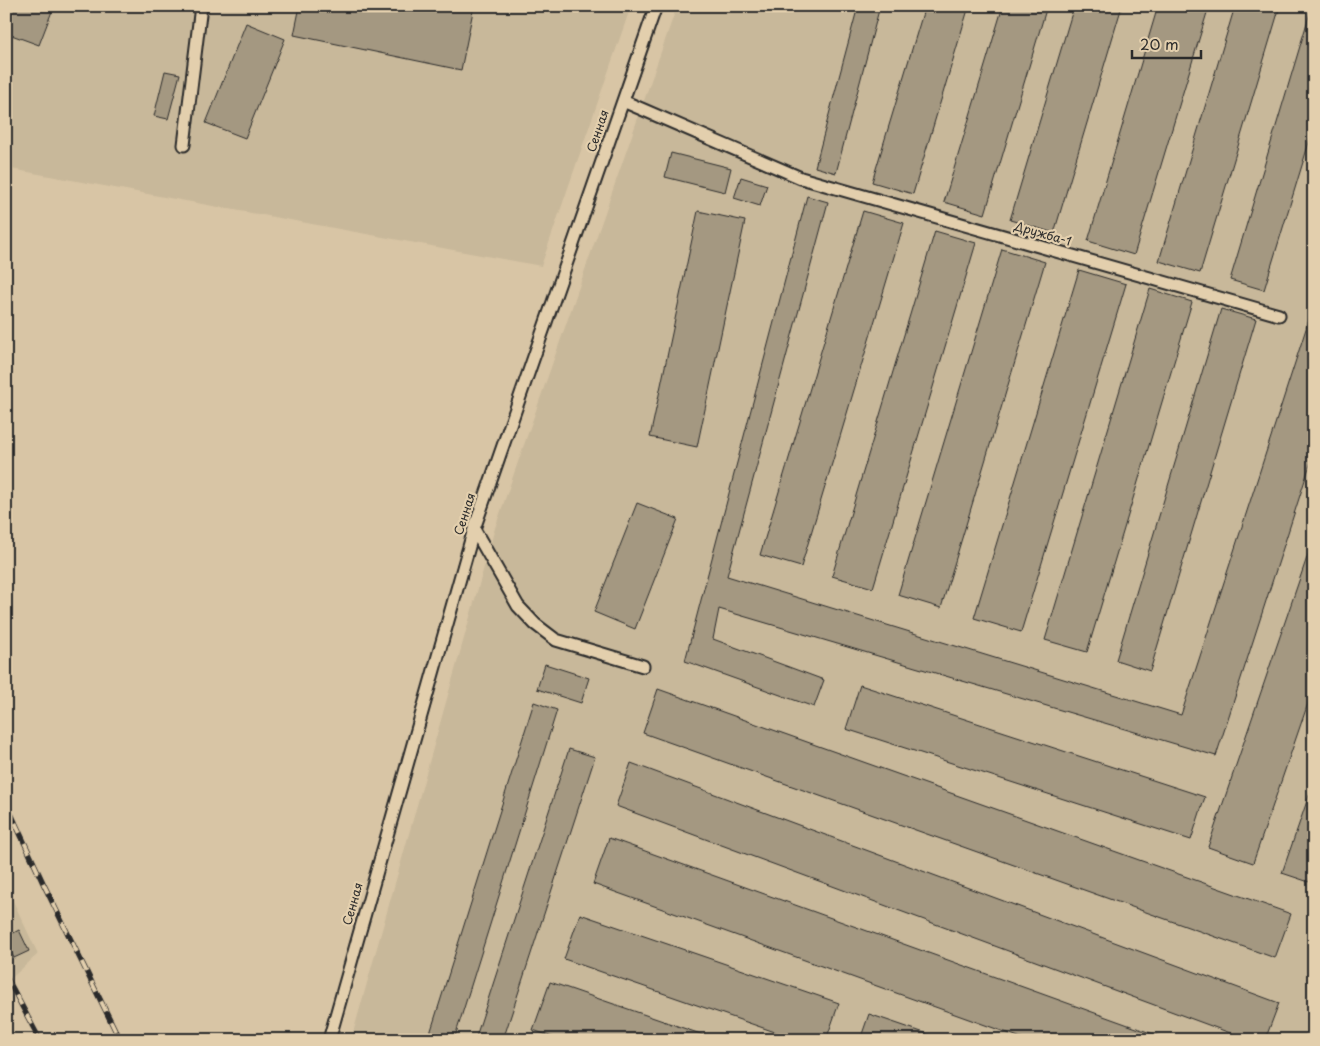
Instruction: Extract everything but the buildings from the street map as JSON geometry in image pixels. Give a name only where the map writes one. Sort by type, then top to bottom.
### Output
[{"type":"lane","points":[[184,145],[201,6]]},
{"type":"lane","name":"Сенная","points":[[329,1040],[474,530],[656,6]]},
{"type":"lane","name":"Дружба-1","points":[[623,101],[800,178],[1278,316]]},
{"type":"lane","points":[[474,530],[518,606],[535,624],[556,640],[643,666]]},
{"type":"shaded area","points":[[6,6],[631,6],[541,266],[6,168]]},
{"type":"shaded area","points":[[677,6],[1314,6],[1314,1040],[351,1040],[495,528]]},
{"type":"shaded area","points":[[6,886],[38,954],[6,983]]},
{"type":"railway","points":[[6,803],[120,1040]]},
{"type":"railway","points":[[6,976],[40,1040]]}]
